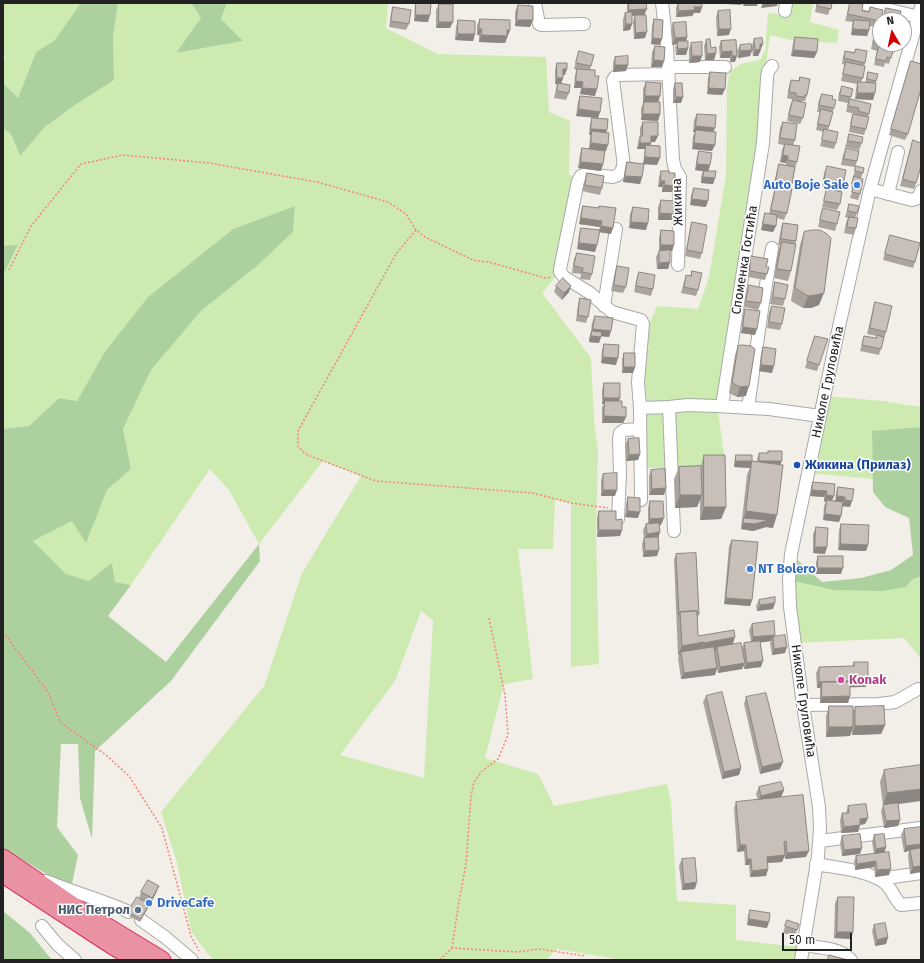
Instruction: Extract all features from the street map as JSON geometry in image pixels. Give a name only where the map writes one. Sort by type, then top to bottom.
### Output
[{"type":"highway","points":[[3,858],[75,907],[162,960]]},
{"type":"highway","points":[[3,874],[137,960]]},
{"type":"street","points":[[535,3],[539,24],[584,24]]},
{"type":"street","name":"Жикина","points":[[662,3],[665,23],[673,160],[680,179],[678,265]]},
{"type":"street","points":[[861,3],[920,12]]},
{"type":"street","name":"Николе Груловића","points":[[801,960],[820,840],[819,807],[790,607],[791,554],[870,189],[920,12]]},
{"type":"street","name":"Споменка Гостића","points":[[722,406],[763,142],[768,71],[772,66]]},
{"type":"street","points":[[641,500],[640,408],[638,382],[643,326],[642,322],[634,318],[614,313],[590,293],[564,277],[560,272],[575,194],[579,178],[584,175],[613,177],[617,176],[622,168],[624,161],[613,80],[615,77],[618,75],[725,67]]},
{"type":"street","points":[[888,194],[898,152]]},
{"type":"street","points":[[870,189],[915,200],[918,198],[921,191]]},
{"type":"street","points":[[604,306],[616,229]]},
{"type":"street","name":"Споменка Гостића","points":[[748,408],[772,248]]},
{"type":"street","points":[[640,408],[688,405],[722,406],[798,412],[820,416]]},
{"type":"street","points":[[669,407],[674,531]]},
{"type":"street","points":[[618,514],[620,433],[624,430],[640,429]]},
{"type":"street","points":[[803,705],[879,704],[895,702],[918,689]]},
{"type":"street","points":[[820,840],[920,828]]},
{"type":"street","points":[[816,864],[863,873],[879,879],[890,888],[901,905],[921,903]]},
{"type":"street","points":[[20,870],[68,890],[129,912]]},
{"type":"street","points":[[879,879],[921,873]]},
{"type":"street","points":[[141,920],[196,957]]},
{"type":"street","points":[[42,926],[57,944],[75,960]]},
{"type":"street","points":[[804,945],[838,951],[847,956],[850,960]]},
{"type":"path","points":[[9,270],[31,226],[81,164],[123,155],[209,163],[318,182],[388,202],[406,214],[416,230],[425,237],[473,260],[489,262],[545,278],[552,277],[560,272]]},
{"type":"path","points":[[416,230],[396,254],[298,431],[298,446],[305,454],[376,481],[532,493],[618,514]]},
{"type":"path","points":[[440,960],[452,948],[466,864],[471,796],[474,782],[482,771],[498,759],[508,735],[505,695],[489,618]]},
{"type":"path","points":[[3,632],[48,692],[61,723],[106,755],[129,776],[162,828],[196,957]]},
{"type":"path","points":[[452,948],[517,952],[539,949],[586,956]]},
{"type":"green space","points":[[3,3],[81,3],[54,42],[36,52],[18,98],[3,83],[3,62],[6,57],[3,56]]},
{"type":"green space","points":[[81,3],[118,4],[113,37],[114,80],[72,107],[45,127],[20,156],[11,134],[3,128],[3,83],[18,98],[36,52],[54,41]]},
{"type":"green space","points":[[114,3],[191,3],[201,18],[176,53],[242,41],[221,19],[227,3],[388,3],[386,28],[438,54],[546,57],[549,112],[570,121],[569,174],[578,181],[560,272],[542,293],[591,358],[594,420],[598,453],[596,533],[599,664],[571,667],[571,503],[555,499],[553,549],[518,549],[533,679],[504,684],[485,758],[538,774],[554,806],[667,784],[671,803],[677,901],[736,905],[736,940],[789,946],[804,945],[801,960],[623,960],[556,949],[546,960],[214,960],[207,953],[191,931],[177,863],[161,812],[264,686],[302,573],[361,476],[323,461],[259,544],[229,490],[210,469],[131,585],[115,582],[112,564],[89,581],[65,574],[33,541],[72,521],[86,542],[107,490],[131,469],[123,429],[151,370],[201,311],[257,266],[293,232],[295,206],[233,229],[152,294],[104,353],[77,401],[59,398],[29,426],[3,429],[3,275],[18,246],[3,247],[3,128],[11,134],[20,156],[45,127],[72,107],[114,80],[113,37],[118,5]],"holes":[[[421,611],[433,620],[424,778],[340,755],[395,681]]]},
{"type":"green space","points":[[191,3],[227,3],[221,19],[243,41],[176,53],[201,18]]},
{"type":"green space","points":[[792,3],[813,3],[810,22],[839,30],[837,43],[791,40],[770,35],[761,101],[755,163],[718,412],[726,468],[647,468],[647,406],[654,404],[647,400],[645,381],[649,325],[657,306],[698,309],[709,277],[726,175],[727,87],[730,71],[741,64],[760,60],[765,50],[768,13],[788,16]]},
{"type":"green space","points":[[295,206],[293,232],[257,266],[201,311],[151,370],[123,429],[131,469],[107,490],[86,543],[72,521],[33,541],[66,574],[89,581],[112,563],[115,582],[131,585],[108,616],[166,662],[259,544],[260,561],[171,681],[95,751],[92,839],[80,798],[78,744],[61,744],[57,827],[78,855],[71,889],[3,848],[3,429],[29,426],[59,398],[77,401],[104,353],[148,297],[233,229]]},
{"type":"green space","points":[[18,245],[3,275],[3,246]]},
{"type":"green space","points":[[825,396],[883,401],[921,407],[921,427],[872,431],[873,479],[808,473]]},
{"type":"green space","points":[[921,427],[921,576],[913,579],[906,587],[882,591],[833,590],[789,580],[791,554],[822,582],[861,578],[891,570],[913,555],[909,518],[885,507],[873,492],[872,431]]},
{"type":"green space","points":[[921,576],[921,659],[904,638],[794,643],[789,580],[833,590],[906,587],[913,579]]},
{"type":"green space","points":[[3,911],[30,933],[52,960],[3,960]]},
{"type":"building","points":[[416,3],[431,3],[430,15],[416,15]]},
{"type":"building","points":[[629,3],[646,3],[647,9],[629,10]]},
{"type":"building","points":[[678,3],[702,3],[702,7],[694,7],[695,10],[679,11]]},
{"type":"building","points":[[818,3],[832,3],[831,9],[817,6]]},
{"type":"building","points":[[850,3],[863,4],[862,11],[869,12],[870,7],[883,10],[883,12],[872,12],[872,19],[848,14]]},
{"type":"building","points":[[439,4],[453,4],[453,22],[439,22]]},
{"type":"building","points":[[518,5],[533,6],[533,20],[517,20]]},
{"type":"building","points":[[393,7],[411,10],[409,24],[391,21]]},
{"type":"building","points":[[886,8],[901,11],[901,12],[885,12]]},
{"type":"building","points":[[730,10],[731,29],[719,29],[718,11]]},
{"type":"building","points":[[632,12],[632,24],[626,24],[625,13]]},
{"type":"building","points":[[635,15],[646,15],[647,32],[636,33]]},
{"type":"building","points":[[480,19],[510,20],[510,30],[507,30],[507,36],[481,35],[482,29],[479,29]]},
{"type":"building","points":[[654,19],[663,20],[662,39],[653,38]]},
{"type":"building","points":[[458,20],[475,21],[475,34],[458,34]]},
{"type":"building","points":[[854,20],[870,21],[869,30],[853,29]]},
{"type":"building","points":[[686,22],[687,37],[675,38],[673,23]]},
{"type":"building","points":[[795,37],[818,39],[817,52],[794,50]]},
{"type":"building","points":[[762,38],[763,44],[760,44],[760,49],[755,50],[754,39]]},
{"type":"building","points":[[710,39],[711,48],[716,47],[716,53],[707,54],[706,40]]},
{"type":"building","points":[[736,40],[737,56],[732,56],[732,51],[722,52],[721,41]]},
{"type":"building","points":[[678,41],[688,41],[688,48],[678,49]]},
{"type":"building","points":[[702,42],[702,56],[692,56],[691,43]]},
{"type":"building","points":[[751,44],[752,50],[740,51],[740,45]]},
{"type":"building","points":[[655,46],[665,47],[664,61],[654,60]]},
{"type":"building","points":[[856,49],[867,51],[865,63],[844,58],[845,51],[854,53]]},
{"type":"building","points":[[579,51],[594,55],[591,66],[576,63]]},
{"type":"building","points":[[878,52],[892,52],[891,58],[887,57],[886,61],[876,59]]},
{"type":"building","points":[[628,56],[628,65],[615,65],[615,57]]},
{"type":"building","points":[[911,61],[921,64],[921,89],[908,134],[891,129]]},
{"type":"building","points":[[846,62],[865,66],[863,78],[843,74]]},
{"type":"building","points":[[557,63],[567,63],[567,69],[563,69],[563,78],[557,78]]},
{"type":"building","points":[[577,69],[595,70],[595,76],[599,76],[597,89],[582,88],[583,82],[576,81]]},
{"type":"building","points":[[710,72],[726,73],[725,89],[709,88]]},
{"type":"building","points":[[868,72],[878,74],[876,81],[867,79]]},
{"type":"building","points":[[800,77],[810,79],[807,95],[804,97],[796,96],[796,93],[789,92],[791,80],[799,81]]},
{"type":"building","points":[[646,82],[661,83],[660,96],[645,96]]},
{"type":"building","points":[[858,82],[876,83],[875,93],[858,93]]},
{"type":"building","points":[[558,83],[570,85],[569,93],[557,91]]},
{"type":"building","points":[[675,83],[682,83],[683,97],[676,97]]},
{"type":"building","points":[[842,86],[853,89],[851,97],[840,95]]},
{"type":"building","points":[[822,94],[833,96],[832,99],[836,100],[834,108],[819,105]]},
{"type":"building","points":[[580,96],[602,98],[600,112],[579,109]]},
{"type":"building","points":[[850,99],[871,104],[869,114],[858,111],[859,108],[848,106]]},
{"type":"building","points":[[793,100],[806,103],[803,118],[789,115]]},
{"type":"building","points":[[644,102],[660,102],[660,114],[643,114]]},
{"type":"building","points":[[821,109],[833,112],[829,126],[818,124]]},
{"type":"building","points":[[697,114],[716,115],[715,128],[696,126]]},
{"type":"building","points":[[853,114],[869,117],[866,129],[851,126]]},
{"type":"building","points":[[592,118],[608,119],[607,130],[591,129]]},
{"type":"building","points":[[643,122],[658,122],[658,136],[651,136],[651,143],[640,143]]},
{"type":"building","points":[[783,122],[797,124],[795,140],[780,138]]},
{"type":"building","points":[[824,129],[838,132],[836,143],[822,140]]},
{"type":"building","points":[[696,130],[716,132],[715,145],[694,143]]},
{"type":"building","points":[[592,131],[609,133],[608,145],[591,143]]},
{"type":"building","points":[[849,134],[863,137],[862,143],[848,141]]},
{"type":"building","points":[[913,140],[921,143],[921,166],[916,183],[903,179]]},
{"type":"building","points":[[785,144],[800,146],[797,162],[788,160],[788,156],[783,155]]},
{"type":"building","points":[[646,145],[660,146],[660,158],[645,157]]},
{"type":"building","points":[[582,148],[605,151],[603,164],[581,162]]},
{"type":"building","points":[[846,148],[859,151],[857,161],[844,159]]},
{"type":"building","points":[[699,151],[712,153],[710,165],[697,164]]},
{"type":"building","points":[[627,162],[644,164],[642,177],[625,176]]},
{"type":"building","points":[[779,164],[795,167],[792,184],[776,181]]},
{"type":"building","points":[[827,166],[846,170],[843,185],[824,181]]},
{"type":"building","points":[[856,166],[864,168],[863,173],[855,171]]},
{"type":"building","points":[[661,171],[675,173],[675,186],[664,185],[665,181],[661,181]]},
{"type":"building","points":[[704,171],[716,171],[715,178],[703,177]]},
{"type":"building","points":[[587,173],[604,176],[602,188],[585,185]]},
{"type":"building","points":[[854,176],[863,179],[862,186],[852,184]]},
{"type":"building","points":[[854,184],[862,186],[860,194],[852,192]]},
{"type":"building","points":[[776,186],[792,189],[787,213],[771,210]]},
{"type":"building","points":[[694,188],[709,190],[708,201],[692,199]]},
{"type":"building","points":[[827,188],[842,192],[840,204],[824,201]]},
{"type":"building","points":[[661,200],[674,201],[674,214],[660,213]]},
{"type":"building","points":[[849,204],[859,206],[857,213],[848,211]]},
{"type":"building","points":[[583,206],[616,208],[613,228],[601,226],[602,221],[581,218]]},
{"type":"building","points":[[633,207],[649,209],[648,223],[631,222]]},
{"type":"building","points":[[823,208],[840,212],[837,224],[820,220]]},
{"type":"building","points":[[765,213],[777,215],[776,226],[763,224]]},
{"type":"building","points":[[849,217],[858,218],[856,228],[847,227]]},
{"type":"building","points":[[692,222],[707,225],[702,253],[687,250]]},
{"type":"building","points":[[783,223],[798,225],[796,241],[781,239]]},
{"type":"building","points":[[581,228],[600,230],[597,245],[579,243]]},
{"type":"building","points":[[661,230],[674,231],[674,245],[661,245]]},
{"type":"building","points":[[820,230],[831,238],[824,293],[808,296],[795,288],[804,232]]},
{"type":"building","points":[[890,235],[920,243],[915,262],[885,254]]},
{"type":"building","points":[[782,242],[796,244],[791,271],[777,269]]},
{"type":"building","points":[[670,250],[670,262],[659,263],[659,251]]},
{"type":"building","points":[[577,253],[595,256],[592,274],[582,272],[583,268],[574,266]]},
{"type":"building","points":[[751,256],[768,259],[766,267],[769,267],[767,274],[750,271]]},
{"type":"building","points":[[617,266],[629,268],[626,287],[614,285]]},
{"type":"building","points":[[692,271],[702,273],[698,290],[684,287],[686,275],[691,276]]},
{"type":"building","points":[[639,272],[655,275],[653,289],[636,286]]},
{"type":"building","points":[[563,278],[571,286],[564,293],[556,286]]},
{"type":"building","points":[[775,282],[788,285],[785,299],[773,297]]},
{"type":"building","points":[[749,285],[763,288],[761,303],[746,301]]},
{"type":"building","points":[[580,298],[591,300],[588,317],[578,315]]},
{"type":"building","points":[[875,302],[892,306],[886,332],[870,328]]},
{"type":"building","points":[[772,306],[785,308],[782,324],[769,322]]},
{"type":"building","points":[[745,309],[760,311],[757,329],[743,327]]},
{"type":"building","points":[[595,316],[613,318],[611,331],[593,329]]},
{"type":"building","points":[[592,331],[602,332],[601,337],[591,336]]},
{"type":"building","points":[[877,335],[884,337],[881,349],[862,345],[864,336],[876,338]]},
{"type":"building","points":[[815,336],[828,339],[819,365],[807,361]]},
{"type":"building","points":[[604,344],[619,345],[618,358],[603,357]]},
{"type":"building","points":[[738,346],[751,346],[755,349],[749,386],[740,387],[732,383]]},
{"type":"building","points":[[763,347],[776,349],[774,366],[761,365]]},
{"type":"building","points":[[624,353],[635,353],[635,367],[624,367]]},
{"type":"building","points":[[604,383],[620,383],[620,398],[604,398]]},
{"type":"building","points":[[605,401],[622,401],[622,407],[626,407],[626,417],[604,416]]},
{"type":"building","points":[[639,438],[640,454],[629,455],[628,439]]},
{"type":"building","points":[[768,451],[782,451],[782,461],[759,461],[759,453],[768,453]]},
{"type":"building","points":[[704,455],[725,455],[726,507],[704,507]]},
{"type":"building","points":[[736,455],[752,455],[752,461],[736,461]]},
{"type":"building","points":[[752,461],[783,465],[777,515],[746,511]]},
{"type":"building","points":[[701,466],[702,495],[680,495],[679,467]]},
{"type":"building","points":[[665,469],[666,488],[652,489],[651,470]]},
{"type":"building","points":[[617,473],[617,490],[603,490],[603,474]]},
{"type":"building","points":[[813,482],[835,484],[834,496],[826,495],[827,491],[812,490]]},
{"type":"building","points":[[838,487],[854,489],[852,501],[845,500],[845,497],[837,496]]},
{"type":"building","points":[[628,497],[640,498],[640,512],[628,511]]},
{"type":"building","points":[[827,500],[843,502],[841,516],[825,514]]},
{"type":"building","points":[[650,501],[663,501],[664,518],[650,519]]},
{"type":"building","points":[[599,511],[616,511],[616,520],[622,519],[622,530],[599,530]]},
{"type":"building","points":[[744,518],[769,520],[755,524],[743,523]]},
{"type":"building","points":[[659,523],[660,532],[647,534],[646,524]]},
{"type":"building","points":[[841,524],[869,525],[868,545],[841,544]]},
{"type":"building","points":[[816,527],[828,528],[827,547],[815,547]]},
{"type":"building","points":[[658,537],[659,550],[645,551],[644,538]]},
{"type":"building","points":[[732,540],[758,542],[752,600],[726,598]]},
{"type":"building","points":[[696,553],[699,614],[697,614],[697,611],[680,612],[679,615],[676,554]]},
{"type":"building","points":[[818,556],[843,556],[843,568],[818,568]]},
{"type":"building","points":[[775,597],[775,603],[760,605],[759,600]]},
{"type":"building","points":[[697,611],[698,636],[734,630],[735,637],[682,646],[680,612]]},
{"type":"building","points":[[774,621],[775,635],[753,637],[752,624]]},
{"type":"building","points":[[785,635],[787,647],[774,649],[773,637]]},
{"type":"building","points":[[760,641],[763,661],[747,663],[744,643]]},
{"type":"building","points":[[741,643],[745,663],[720,667],[717,647]]},
{"type":"building","points":[[714,647],[717,668],[684,673],[681,652]]},
{"type":"building","points":[[854,662],[868,662],[868,680],[819,682],[819,667],[854,666]]},
{"type":"building","points":[[822,682],[850,682],[850,696],[822,697]]},
{"type":"building","points":[[722,692],[741,768],[724,772],[706,696]]},
{"type":"building","points":[[766,693],[783,762],[762,767],[746,697]]},
{"type":"building","points":[[829,706],[853,706],[853,727],[829,727]]},
{"type":"building","points":[[884,706],[885,725],[855,726],[855,707]]},
{"type":"building","points":[[921,765],[921,789],[887,793],[884,770]]},
{"type":"building","points":[[781,782],[784,790],[761,796],[759,787]]},
{"type":"building","points":[[803,795],[809,851],[787,853],[786,841],[784,842],[785,855],[767,857],[768,869],[752,871],[751,859],[747,859],[746,845],[740,845],[736,802]]},
{"type":"building","points":[[898,803],[900,820],[886,821],[883,805]]},
{"type":"building","points":[[866,804],[868,818],[860,819],[860,825],[844,827],[842,813],[849,813],[848,806]]},
{"type":"building","points":[[921,827],[921,844],[906,846],[904,829]]},
{"type":"building","points":[[860,834],[862,848],[844,850],[842,836]]},
{"type":"building","points":[[884,834],[886,847],[876,849],[874,835]]},
{"type":"building","points":[[921,848],[921,866],[913,867],[910,850]]},
{"type":"building","points":[[889,852],[891,869],[877,870],[876,861],[857,864],[856,856]]},
{"type":"building","points":[[695,858],[697,882],[684,884],[682,859]]},
{"type":"building","points":[[148,880],[159,886],[152,898],[141,892]]},
{"type":"building","points":[[137,897],[149,904],[141,919],[128,912]]},
{"type":"building","points":[[838,897],[854,897],[853,932],[837,932]]},
{"type":"building","points":[[750,910],[770,913],[769,922],[749,919]]},
{"type":"building","points":[[787,920],[799,924],[797,930],[785,926]]},
{"type":"building","points":[[885,923],[888,937],[877,940],[874,925]]},
{"type":"building","points":[[829,955],[848,960],[828,960]]},
{"type":"place","name":"Auto Boje Sale","points":[[857,185]]},
{"type":"place","name":"Жикина (Прилаз)","points":[[797,465]]},
{"type":"place","name":"NT Bolero","points":[[750,569]]},
{"type":"place","name":"Konak","points":[[841,680]]},
{"type":"place","name":"DriveCafe","points":[[149,903]]},
{"type":"place","name":"НИС Петрол","points":[[138,910]]}]
